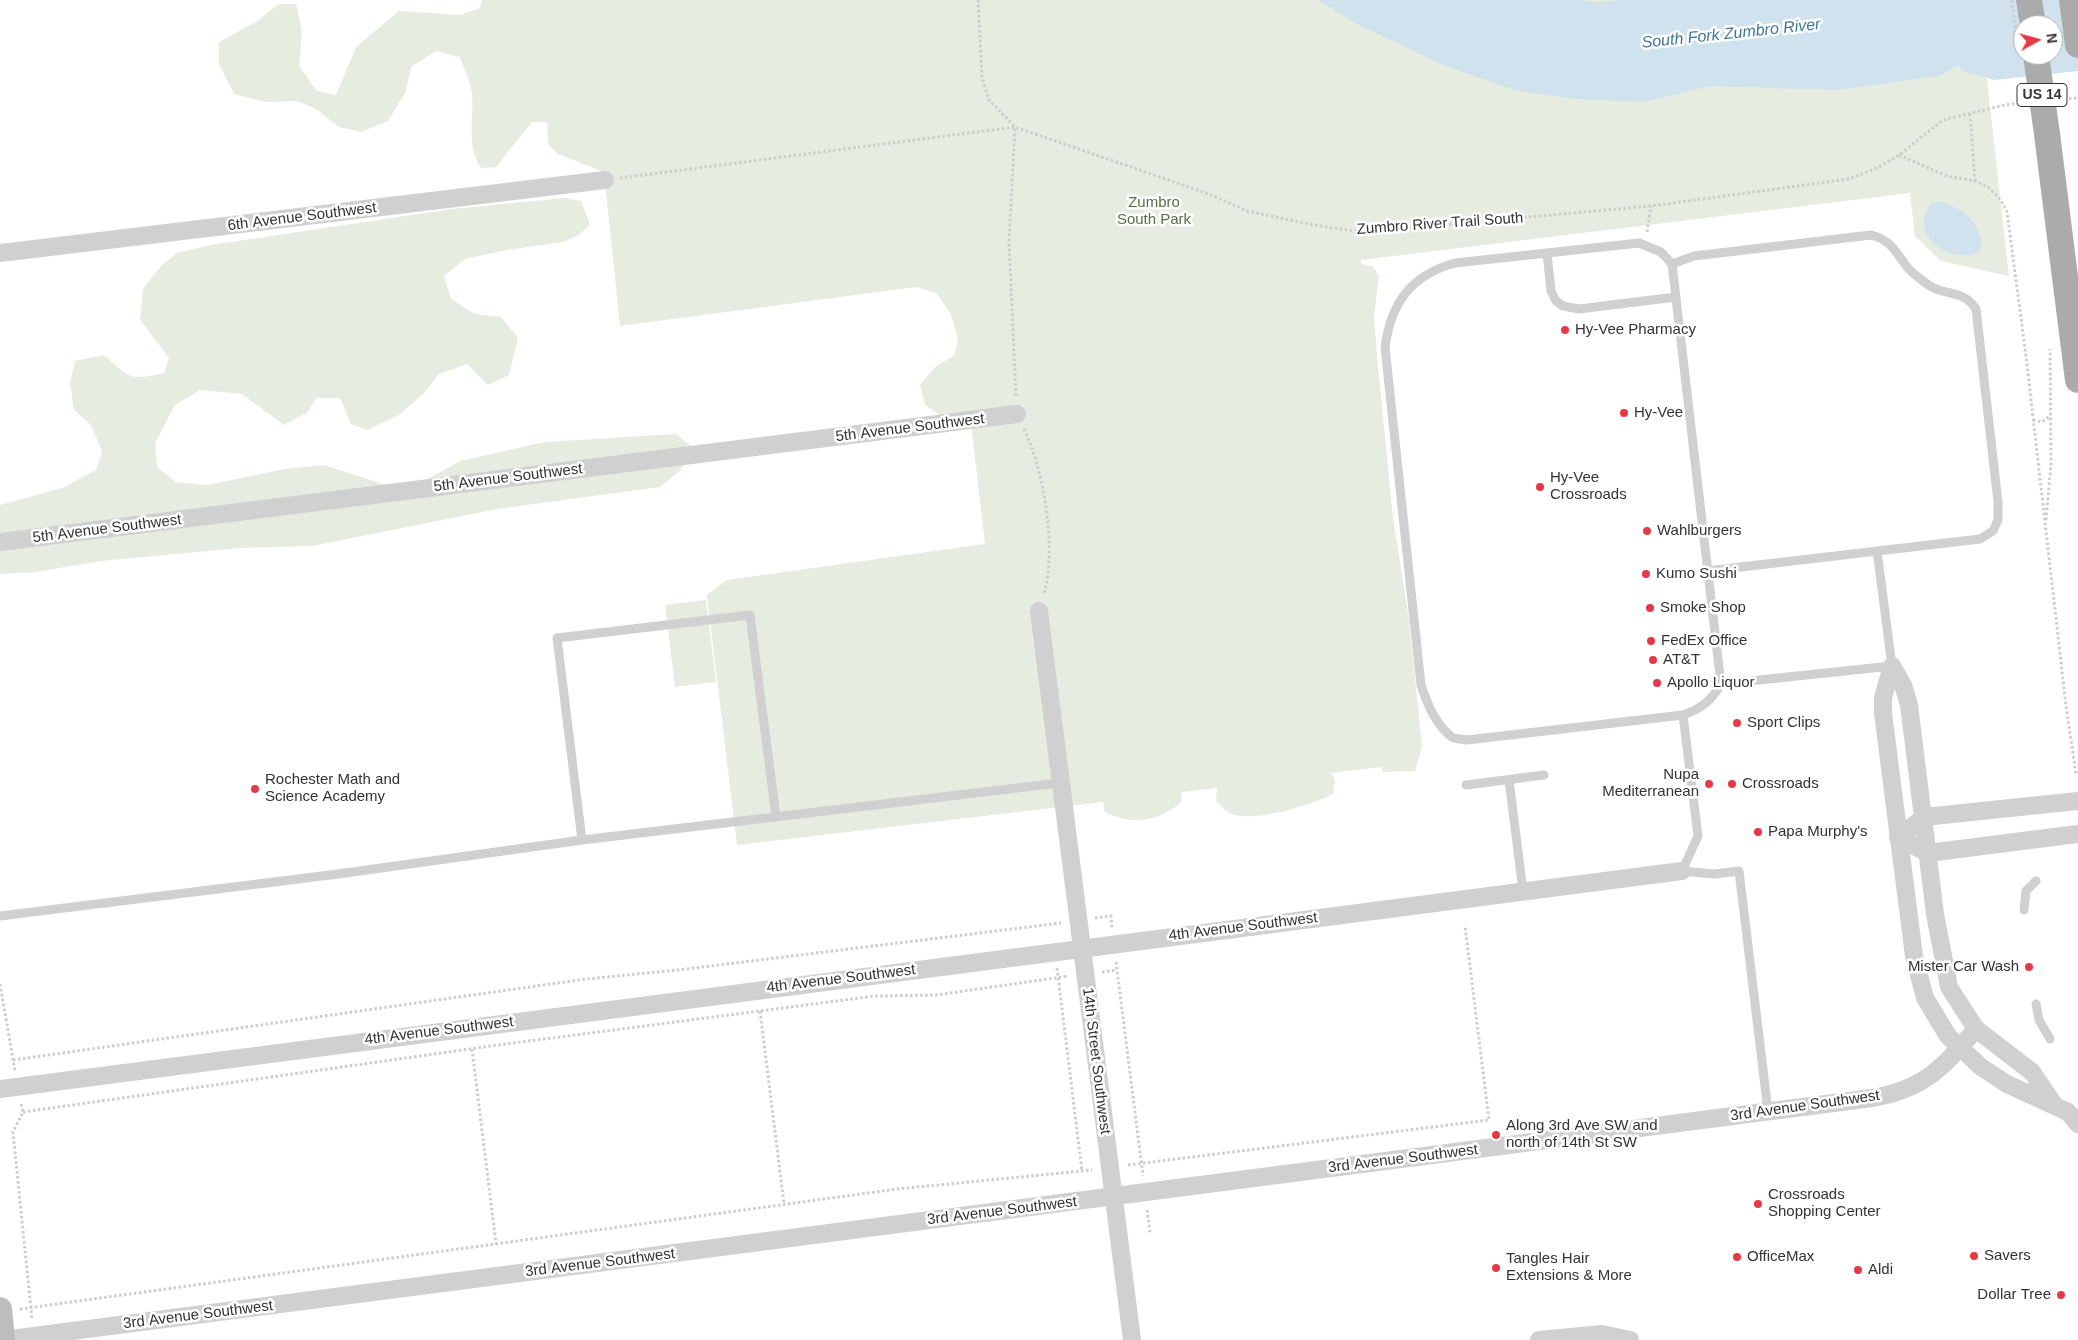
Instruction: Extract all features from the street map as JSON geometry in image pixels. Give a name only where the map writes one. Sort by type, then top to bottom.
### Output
[{"type":"main road","points":[[2029,0],[2031,15]]},
{"type":"main road","points":[[2072,0],[2078,45]]},
{"type":"main road","name":"US 14","points":[[2037,65],[2078,380]]},
{"type":"main road","points":[[0,1309],[3,1340]]},
{"type":"street","name":"6th Avenue Southwest","points":[[0,253],[605,180]]},
{"type":"street","name":"5th Avenue Southwest","points":[[0,542],[1017,414]]},
{"type":"street","name":"14th Street Southwest","points":[[1039,611],[1059,782],[1132,1340]]},
{"type":"street","points":[[1892,666],[1903,685],[1910,705],[1935,914],[1945,972],[1954,996],[1976,1029],[2032,1072],[2055,1106]]},
{"type":"street","points":[[1892,666],[1884,698],[1883,714],[1914,956],[1920,983],[1934,1014],[1959,1048],[1995,1077],[2068,1112],[2078,1124]]},
{"type":"street","points":[[1898,838],[1924,817],[2078,800]]},
{"type":"street","points":[[1898,838],[1928,853],[2078,834]]},
{"type":"street","name":"4th Avenue Southwest","points":[[0,1089],[1081,947],[1682,871]]},
{"type":"street","name":"3rd Avenue Southwest","points":[[3,1340],[1872,1098],[1901,1091],[1920,1082],[1935,1072],[1976,1029]]},
{"type":"street","points":[[1539,1340],[1602,1334],[1630,1340]]},
{"type":"lane","points":[[1672,264],[1694,256],[1871,236],[1882,238],[1893,245],[1917,277],[1938,290],[1957,294],[1970,300],[1976,309],[1998,502],[1998,520],[1992,531],[1980,539],[1707,571]]},
{"type":"lane","points":[[1639,243],[1661,252],[1672,264],[1721,684],[1713,698],[1695,711],[1683,715],[1467,740],[1453,738],[1445,732],[1425,699],[1422,685],[1385,347],[1388,328],[1394,312],[1404,295],[1434,269],[1455,263],[1639,243]]},
{"type":"lane","points":[[1547,252],[1551,290],[1556,301],[1563,306],[1579,309],[1676,297]]},
{"type":"lane","points":[[1721,684],[1892,666],[1877,552]]},
{"type":"lane","points":[[582,840],[557,638],[750,615],[776,817]]},
{"type":"lane","points":[[1683,715],[1698,836],[1682,871],[1714,874],[1739,871],[1768,1111]]},
{"type":"lane","points":[[1466,785],[1544,775]]},
{"type":"lane","points":[[1509,780],[1523,891]]},
{"type":"lane","points":[[0,916],[338,874],[582,840],[1059,782]]},
{"type":"lane","points":[[2024,910],[2026,892],[2036,881]]},
{"type":"lane","points":[[2036,1004],[2039,1020],[2050,1039]]},
{"type":"path","name":"Zumbro River Trail South","points":[[978,0],[982,78],[989,100],[1015,127],[1209,194],[1247,211],[1311,225],[1362,232],[1651,206],[1849,179],[1879,167],[1899,155],[1943,120],[1970,114],[1975,180]]},
{"type":"path","points":[[605,180],[1015,127],[1009,243],[1017,414],[1034,449],[1047,520],[1048,570],[1039,611]]},
{"type":"path","points":[[1899,155],[1947,176],[1975,180],[1988,188],[2001,200],[2007,212],[2034,420],[2066,706],[2076,774],[2078,773]]},
{"type":"path","points":[[1639,243],[1649,229],[1651,206]]},
{"type":"path","points":[[2045,528],[2051,464],[2050,343]]},
{"type":"path","points":[[2034,420],[2042,422],[2050,416]]},
{"type":"path","points":[[0,984],[13,1060],[586,979],[1052,924]]},
{"type":"path","points":[[1082,1171],[1058,978],[936,995],[875,996],[472,1049],[23,1112],[13,1132],[31,1307],[896,1189],[1082,1171],[1489,1120],[1465,926]]},
{"type":"path","points":[[1116,970],[1141,1163]]},
{"type":"path","points":[[760,1011],[784,1204]]},
{"type":"path","points":[[472,1049],[496,1244]]},
{"type":"green space","name":"Zumbro South Park","points":[[482,0],[1978,0],[2009,276],[1941,261],[1915,236],[1910,193],[1361,260],[1361,264],[1372,266],[1379,275],[1374,316],[1378,366],[1393,518],[1409,620],[1422,746],[1415,771],[1383,772],[1381,767],[1331,773],[1335,780],[1333,794],[1296,808],[1265,815],[1237,815],[1228,812],[1216,801],[1217,788],[1182,792],[1181,803],[1163,814],[1144,820],[1125,819],[1105,812],[1103,802],[737,845],[707,595],[727,580],[985,544],[970,414],[944,418],[925,405],[920,385],[936,366],[954,356],[958,339],[951,314],[936,293],[916,287],[620,326],[604,172],[558,154],[548,144],[547,122],[532,122],[496,167],[481,168],[476,160],[472,142],[471,90],[460,57],[436,51],[412,66],[405,93],[388,121],[361,132],[339,127],[316,109],[297,101],[266,102],[234,94],[219,64],[219,42],[256,22],[279,4],[296,4],[302,32],[299,66],[317,91],[336,95],[356,47],[399,11],[460,15],[480,8]]},
{"type":"green space","points":[[565,198],[581,201],[590,224],[579,235],[563,242],[506,250],[465,259],[444,276],[451,299],[475,314],[501,317],[518,338],[509,375],[488,385],[467,364],[439,374],[424,393],[399,415],[367,430],[351,424],[340,398],[316,398],[308,412],[284,425],[242,394],[200,390],[175,405],[155,443],[157,467],[176,482],[208,485],[285,469],[324,465],[392,487],[428,479],[460,461],[545,442],[676,434],[692,447],[681,470],[660,487],[497,509],[312,546],[239,548],[101,561],[35,572],[0,574],[0,505],[62,488],[96,470],[102,451],[91,425],[74,410],[70,383],[75,361],[104,355],[119,369],[131,376],[144,377],[164,373],[169,358],[140,320],[143,289],[161,266],[177,253],[211,245],[452,209]]},
{"type":"green space","points":[[706,600],[716,682],[675,687],[665,605]]},
{"type":"water","name":"South Fork Zumbro River","points":[[1318,0],[1582,0],[1595,2],[1624,0],[2078,0],[2078,71],[1994,80],[1962,71],[1959,65],[1938,76],[1838,90],[1710,86],[1645,102],[1575,99],[1517,91],[1445,66],[1355,23]]},
{"type":"water","points":[[1939,202],[1960,210],[1973,222],[1981,243],[1977,252],[1966,256],[1951,253],[1937,246],[1927,235],[1924,220],[1932,203]]},
{"type":"place","name":"Hy-Vee Pharmacy","points":[[1565,330]]},
{"type":"place","name":"Hy-Vee","points":[[1624,413]]},
{"type":"place","name":"Hy-Vee Crossroads","points":[[1540,487]]},
{"type":"place","name":"Wahlburgers","points":[[1647,531]]},
{"type":"place","name":"Kumo Sushi","points":[[1646,574]]},
{"type":"place","name":"Smoke Shop","points":[[1650,608]]},
{"type":"place","name":"FedEx Office","points":[[1651,641]]},
{"type":"place","name":"AT&T","points":[[1653,660]]},
{"type":"place","name":"Apollo Liquor","points":[[1657,683]]},
{"type":"place","name":"Sport Clips","points":[[1737,723]]},
{"type":"place","name":"Nupa Mediterranean","points":[[1709,784]]},
{"type":"place","name":"Crossroads","points":[[1732,784]]},
{"type":"place","name":"Rochester Math and Science Academy","points":[[255,789]]},
{"type":"place","name":"Papa Murphy's","points":[[1758,832]]},
{"type":"place","name":"Mister Car Wash","points":[[2029,967]]},
{"type":"place","name":"Along 3rd Ave SW and north of 14th St SW","points":[[1496,1135]]},
{"type":"place","name":"Crossroads Shopping Center","points":[[1758,1204]]},
{"type":"place","name":"Savers","points":[[1974,1256]]},
{"type":"place","name":"OfficeMax","points":[[1737,1257]]},
{"type":"place","name":"Tangles Hair Extensions & More","points":[[1496,1268]]},
{"type":"place","name":"Aldi","points":[[1858,1270]]},
{"type":"place","name":"Dollar Tree","points":[[2061,1295]]}]
